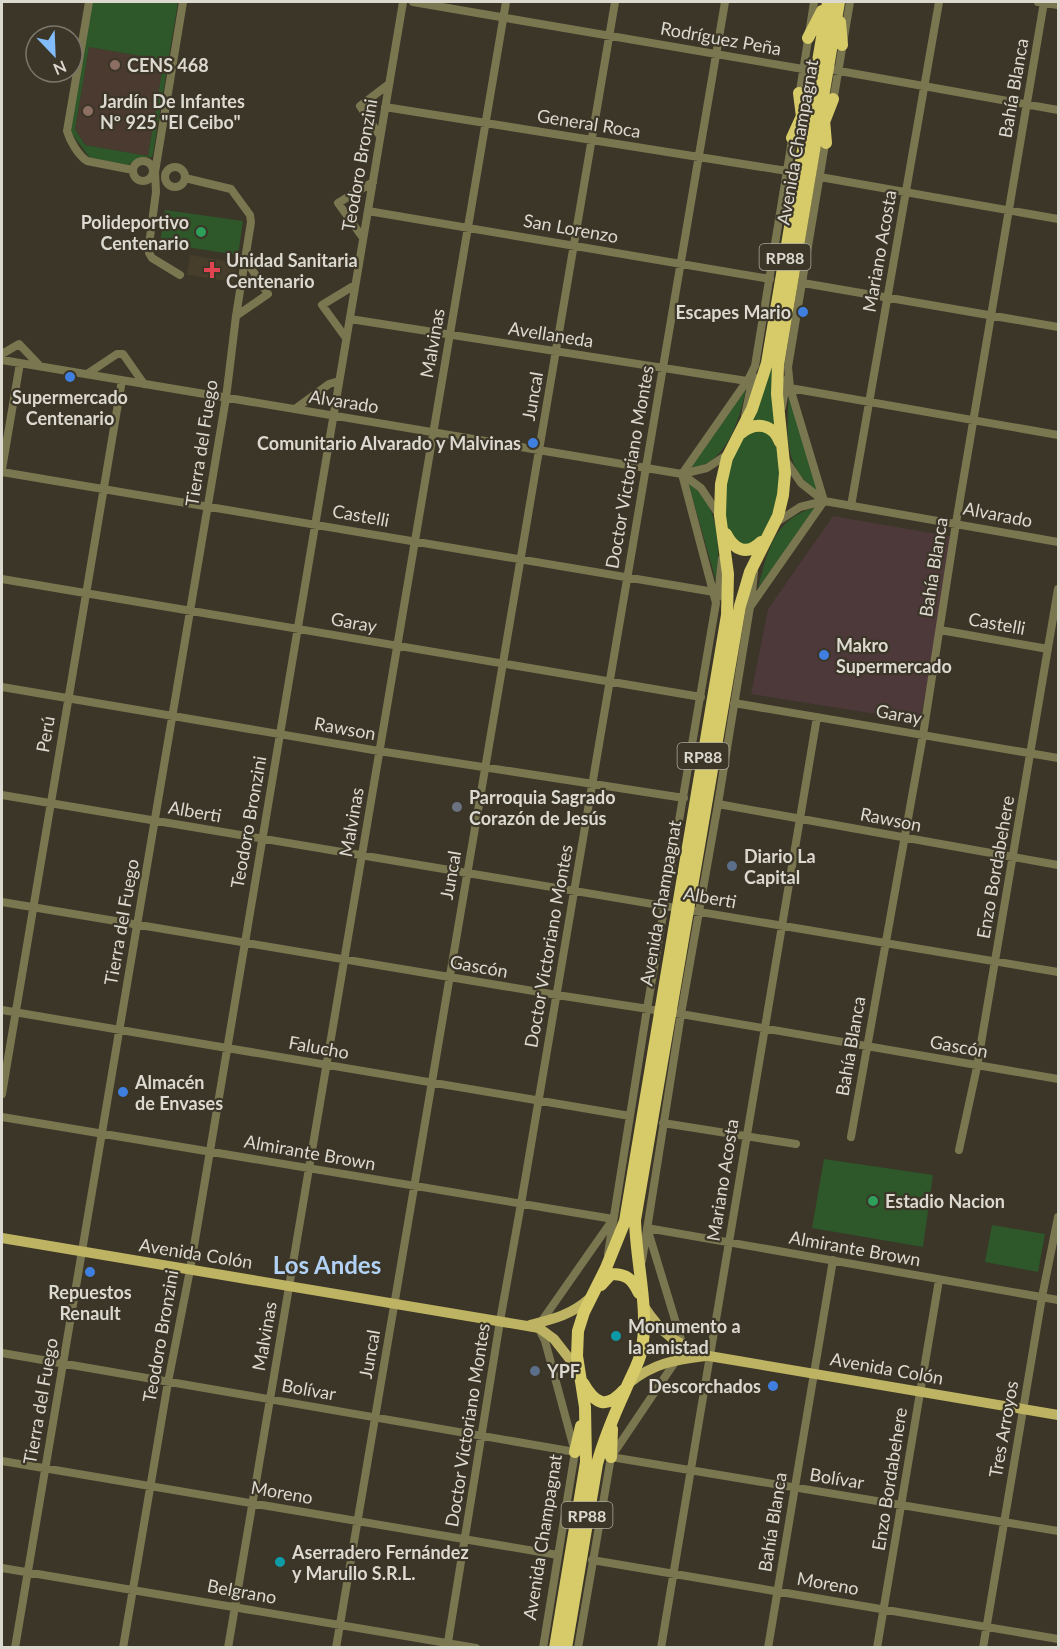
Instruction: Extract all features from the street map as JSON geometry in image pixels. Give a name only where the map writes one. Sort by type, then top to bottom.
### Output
[{"type":"highway","points":[[815,2],[817,20],[826,42]]},
{"type":"highway","points":[[817,20],[827,2]]},
{"type":"highway","name":"Avenida Champagnat","points":[[566,1647],[592,1487],[602,1449],[642,1349],[644,1332],[635,1243],[635,1220],[670,1013],[682,909],[727,615],[728,574],[720,504],[721,484],[733,445],[756,399],[767,363],[817,97],[827,69],[827,2]]},
{"type":"highway","points":[[839,2],[840,20]]},
{"type":"highway","name":"Avenida Champagnat","points":[[826,42],[839,2]]},
{"type":"highway","points":[[826,42],[849,2]]},
{"type":"highway","points":[[809,141],[802,117],[817,97]]},
{"type":"highway","points":[[809,141],[824,121],[817,97]]},
{"type":"highway","name":"Avenida Champagnat","points":[[682,909],[740,606],[750,572],[759,549],[770,531],[783,495],[785,472],[780,442],[776,381],[809,141]]},
{"type":"highway","points":[[733,445],[748,428],[763,426],[776,432],[780,442]]},
{"type":"highway","points":[[722,523],[731,544],[740,550],[755,548],[770,531]]},
{"type":"highway","name":"Avenida Champagnat","points":[[555,1647],[583,1487],[586,1446],[585,1407],[577,1344],[578,1331],[625,1221],[670,1013]]},
{"type":"highway","name":"Avenida Colón","points":[[592,1294],[611,1275],[622,1274],[633,1280],[642,1301]]},
{"type":"highway","name":"Avenida Colón","points":[[580,1375],[592,1397],[601,1402],[611,1401],[627,1386]]},
{"type":"highway","points":[[575,1452],[585,1407]]},
{"type":"highway","points":[[611,1457],[613,1419]]},
{"type":"main road","name":"Avenida Colón","points":[[2,1238],[527,1326],[540,1325],[570,1313],[592,1294]]},
{"type":"main road","name":"Avenida Colón","points":[[642,1301],[657,1326],[668,1337],[683,1346],[709,1356],[1059,1415]]},
{"type":"main road","name":"Avenida Colón","points":[[540,1325],[554,1338],[580,1375]]},
{"type":"main road","name":"Avenida Colón","points":[[627,1386],[642,1372],[657,1365],[677,1359],[709,1356]]},
{"type":"street","points":[[88,2],[67,131],[87,161],[133,170]]},
{"type":"street","points":[[180,275],[156,261],[149,253],[158,173],[183,2]]},
{"type":"street","name":"Teodoro Bronzini","points":[[123,1647],[168,1382],[190,1270],[403,2]]},
{"type":"street","name":"Rodríguez Peña","points":[[413,2],[803,69],[827,69],[1059,110]]},
{"type":"street","name":"Malvinas","points":[[228,1647],[506,2]]},
{"type":"street","name":"Juncal","points":[[336,1647],[615,2]]},
{"type":"street","name":"Doctor Victoriano Montes","points":[[447,1645],[724,2]]},
{"type":"street","name":"Avenida Champagnat","points":[[815,2],[826,42]]},
{"type":"street","name":"Avenida Champagnat","points":[[743,427],[757,361],[787,171],[809,141],[817,97],[803,69],[826,42],[849,2]]},
{"type":"street","name":"Mariano Acosta","points":[[851,506],[939,2]]},
{"type":"street","points":[[1042,2],[1059,5]]},
{"type":"street","name":"Bahía Blanca","points":[[851,1137],[923,735],[1042,2]]},
{"type":"street","points":[[380,136],[360,106],[389,84]]},
{"type":"street","name":"General Roca","points":[[385,107],[787,171]]},
{"type":"street","name":"Avenida Champagnat","points":[[780,442],[788,368],[820,177],[809,141]]},
{"type":"street","points":[[158,173],[150,163],[144,160],[137,162],[133,170],[135,178],[141,181],[148,180],[158,173],[169,168],[179,167],[184,171],[185,178],[182,184],[173,187],[158,173]]},
{"type":"street","points":[[820,177],[1059,219]]},
{"type":"street","name":"Tierra del Fuego","points":[[15,1647],[208,507],[251,222],[250,215],[235,192],[227,186],[185,178]]},
{"type":"street","points":[[363,238],[338,203],[373,182]]},
{"type":"street","name":"San Lorenzo","points":[[368,211],[770,279]]},
{"type":"street","points":[[236,316],[268,294],[245,260]]},
{"type":"street","points":[[803,284],[1059,327]]},
{"type":"street","points":[[346,338],[322,305],[355,285]]},
{"type":"street","name":"Avellaneda","points":[[350,318],[747,381]]},
{"type":"street","points":[[2,354],[19,344],[40,366]]},
{"type":"street","points":[[87,374],[117,354],[123,354],[144,384]]},
{"type":"street","name":"Alvarado","points":[[2,360],[682,474],[695,472],[712,465],[723,458],[733,445]]},
{"type":"street","name":"Avenida Champagnat","points":[[717,603],[682,474],[747,381],[757,361]]},
{"type":"street","points":[[2,470],[20,363]]},
{"type":"street","name":"Avenida Champagnat","points":[[750,607],[824,501],[790,388],[788,368]]},
{"type":"street","name":"Perú","points":[[2,1094],[122,380]]},
{"type":"street","points":[[295,409],[329,384],[339,381]]},
{"type":"street","points":[[790,388],[1059,435]]},
{"type":"street","points":[[780,442],[788,465],[796,477],[824,501]]},
{"type":"street","name":"Castelli","points":[[2,470],[714,592]]},
{"type":"street","name":"Alvarado","points":[[682,474],[705,492],[722,523]]},
{"type":"street","name":"Alvarado","points":[[770,531],[793,510],[824,501],[1059,542]]},
{"type":"street","name":"Avenida Champagnat","points":[[640,1275],[663,1123],[670,1013],[682,909],[684,798],[717,603],[725,540]]},
{"type":"street","name":"Avenida Champagnat","points":[[606,1268],[646,1009],[718,804],[759,549]]},
{"type":"street","name":"Garay","points":[[2,579],[701,697]]},
{"type":"street","name":"Enzo Bordabehere","points":[[959,1150],[977,1067],[1059,589]]},
{"type":"street","name":"Castelli","points":[[940,630],[1048,649]]},
{"type":"street","name":"Rawson","points":[[2,687],[380,751],[684,798]]},
{"type":"street","name":"Garay","points":[[734,703],[1059,758]]},
{"type":"street","name":"Mariano Acosta","points":[[661,1647],[817,717]]},
{"type":"street","name":"Alberti","points":[[2,795],[1059,972]]},
{"type":"street","name":"Rawson","points":[[718,804],[1059,865]]},
{"type":"street","name":"Gascón","points":[[2,902],[1059,1079]]},
{"type":"street","name":"Falucho","points":[[2,1010],[630,1116]]},
{"type":"street","name":"Almirante Brown","points":[[2,1117],[613,1219]]},
{"type":"street","points":[[663,1123],[796,1144]]},
{"type":"street","name":"Tres Arroyos","points":[[983,1647],[1042,1297],[1059,1217]]},
{"type":"street","name":"Avenida Champagnat","points":[[543,1647],[575,1452],[540,1325],[613,1219]]},
{"type":"street","name":"Avenida Champagnat","points":[[647,1228],[683,1346]]},
{"type":"street","name":"Almirante Brown","points":[[647,1228],[1059,1300]]},
{"type":"street","name":"Bahía Blanca","points":[[768,1647],[833,1260]]},
{"type":"street","name":"Enzo Bordabehere","points":[[877,1647],[939,1280]]},
{"type":"street","name":"Bolívar","points":[[2,1353],[575,1452]]},
{"type":"street","points":[[578,1647],[611,1457],[677,1359]]},
{"type":"street","name":"Bolívar","points":[[611,1457],[1059,1531]]},
{"type":"street","name":"Moreno","points":[[2,1461],[558,1556]]},
{"type":"street","name":"Moreno","points":[[592,1560],[1059,1639]]},
{"type":"street","name":"Belgrano","points":[[2,1568],[447,1645],[476,1647]]},
{"type":"shaded area","points":[[89,47],[165,60],[148,156],[85,145],[75,129]]},
{"type":"shaded area","name":"Unidad Sanitaria Centenario","points":[[190,255],[237,263],[234,282],[187,275]]},
{"type":"shaded area","points":[[833,516],[955,537],[920,721],[751,694],[768,609]]},
{"type":"green space","points":[[92,2],[178,2],[152,157],[140,158],[128,165],[90,158],[70,131],[78,84],[83,84],[75,129],[85,145],[148,156],[164,60],[89,47],[84,76],[84,49]]},
{"type":"green space","points":[[819,75],[775,425],[766,421],[751,421]]},
{"type":"green space","name":"Polideportivo Centenario","points":[[165,210],[243,221],[238,255],[160,243]]},
{"type":"green space","points":[[746,387],[739,417],[725,446],[709,462],[689,468]]},
{"type":"green space","points":[[789,392],[818,491],[806,482],[792,460],[788,434]]},
{"type":"green space","points":[[763,430],[772,439],[777,450],[778,494],[769,524],[763,535],[754,543],[741,545],[731,535],[727,525],[726,481],[741,441],[749,433]]},
{"type":"green space","points":[[688,482],[706,501],[716,526],[718,568],[716,581]]},
{"type":"green space","points":[[817,507],[758,588],[765,560],[782,527],[803,512]]},
{"type":"green space","name":"Estadio Nacion","points":[[824,1159],[933,1175],[923,1247],[812,1228]]},
{"type":"green space","points":[[992,1225],[1045,1234],[1038,1272],[985,1262]]},
{"type":"place","name":"CENS 468","points":[[115,65]]},
{"type":"place","name":"Jardín De Infantes Nº 925 \"El Ceibo\"","points":[[88,111]]},
{"type":"place","name":"Polideportivo Centenario","points":[[201,232]]},
{"type":"place","name":"Unidad Sanitaria Centenario","points":[[212,270]]},
{"type":"place","name":"Escapes Mario","points":[[803,312]]},
{"type":"place","name":"Supermercado Centenario","points":[[70,377]]},
{"type":"place","name":"Comunitario Alvarado y Malvinas","points":[[533,443]]},
{"type":"place","name":"Makro Supermercado","points":[[824,655]]},
{"type":"place","name":"Parroquia Sagrado Corazón de Jesús","points":[[457,807]]},
{"type":"place","name":"Diario La Capital","points":[[732,866]]},
{"type":"place","name":"Almacén de Envases","points":[[123,1092]]},
{"type":"place","name":"Estadio Nacion","points":[[873,1201]]},
{"type":"place","name":"Repuestos Renault","points":[[90,1272]]},
{"type":"place","name":"Monumento a la amistad","points":[[616,1336]]},
{"type":"place","name":"YPF","points":[[535,1371]]},
{"type":"place","name":"Descorchados","points":[[773,1386]]},
{"type":"place","name":"Aserradero Fernández y Marullo S.R.L.","points":[[280,1562]]},
{"type":"district","name":"Los Andes","points":[[327,1264]]}]
